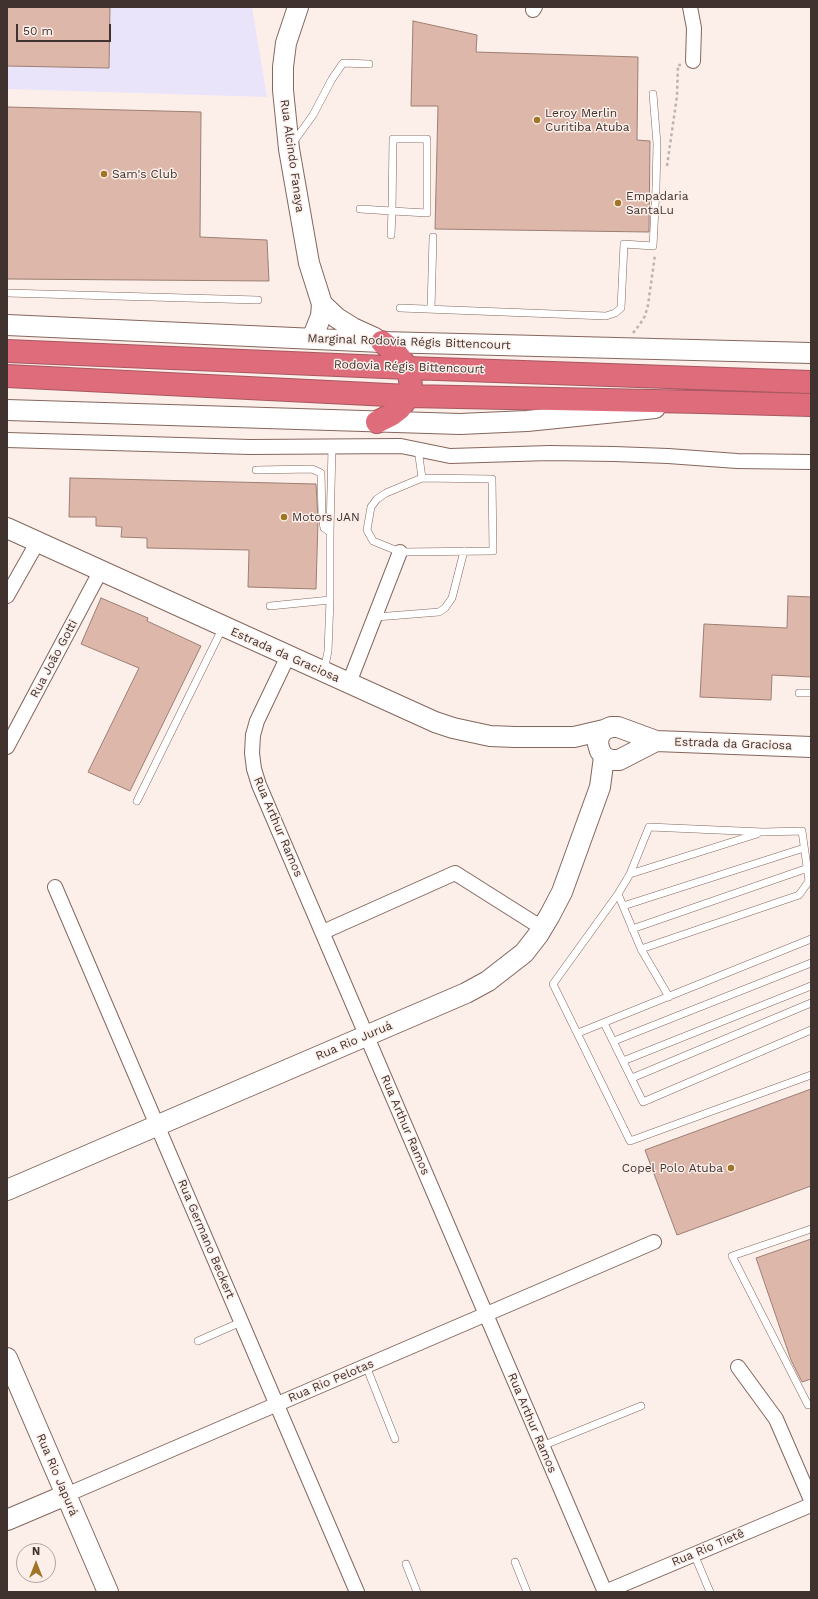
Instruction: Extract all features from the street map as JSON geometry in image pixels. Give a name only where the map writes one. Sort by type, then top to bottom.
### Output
[{"type":"highway","points":[[377,422],[399,409],[409,396],[411,386],[408,368],[396,354],[382,342]]},
{"type":"highway","name":"Rodovia Régis Bittencourt","points":[[7,350],[408,368],[811,382]]},
{"type":"highway","points":[[7,376],[409,396],[811,405]]},
{"type":"main road","name":"Rua Alcindo Fanaya","points":[[298,7],[286,43],[283,68],[284,110],[304,244],[322,304],[321,316],[312,339]]},
{"type":"main road","name":"Rua Alcindo Fanaya","points":[[322,304],[337,318],[353,328],[382,342]]},
{"type":"main road","name":"Marginal Rodovia Régis Bittencourt","points":[[7,325],[382,342],[811,353]]},
{"type":"main road","points":[[7,410],[460,424],[527,421],[642,410],[701,402]]},
{"type":"main road","name":"Estrada da Graciosa","points":[[7,528],[100,572],[434,722],[466,732],[490,736],[574,737],[604,730]]},
{"type":"main road","points":[[611,727],[618,727],[625,730],[630,736],[630,750],[612,756],[598,744],[599,736],[604,730],[611,727]]},
{"type":"main road","name":"Estrada da Graciosa","points":[[625,730],[656,742],[811,747]]},
{"type":"main road","name":"Estrada da Graciosa","points":[[574,737],[612,756],[656,742]]},
{"type":"main road","name":"Rua Rio Juruá","points":[[7,1190],[466,993],[488,981],[524,952],[542,928],[562,892],[612,756]]},
{"type":"main road","name":"Rua Rio Japurá","points":[[7,1358],[108,1592]]},
{"type":"main road","name":"Rua Rio Pelotas","points":[[7,1520],[66,1495]]},
{"type":"street","points":[[692,9],[694,34],[693,61]]},
{"type":"street","points":[[7,440],[250,447],[401,446],[450,456],[550,453],[614,454],[737,461],[811,462]]},
{"type":"street","points":[[7,596],[37,543]]},
{"type":"street","points":[[349,683],[376,617],[400,552]]},
{"type":"street","name":"Rua João Gotti","points":[[7,747],[100,572]]},
{"type":"street","name":"Rua Arthur Ramos","points":[[288,656],[257,721],[253,735],[252,753],[254,769],[259,784],[605,1592]]},
{"type":"street","points":[[323,932],[455,873],[542,928]]},
{"type":"street","name":"Rua Germano Beckert","points":[[55,887],[357,1592]]},
{"type":"street","name":"Rua Rio Pelotas","points":[[66,1495],[654,1242]]},
{"type":"street","points":[[738,1367],[776,1419],[811,1500]]},
{"type":"street","name":"Rua Rio Tietê","points":[[605,1592],[811,1505]]},
{"type":"lane","points":[[289,148],[313,115],[332,79],[343,63],[369,64]]},
{"type":"lane","points":[[400,308],[431,308],[606,316],[615,313],[621,308],[624,244],[653,246],[657,144],[652,94]]},
{"type":"lane","points":[[360,209],[392,211],[427,213],[427,139],[393,139],[392,211],[391,235]]},
{"type":"lane","points":[[431,308],[433,237]]},
{"type":"lane","points":[[7,294],[258,300]]},
{"type":"lane","points":[[323,672],[328,651],[332,447]]},
{"type":"lane","points":[[418,449],[422,478]]},
{"type":"lane","points":[[256,470],[312,469],[321,473],[322,516],[324,528],[330,532]]},
{"type":"lane","points":[[422,478],[492,480],[494,551],[464,552],[400,552],[373,541],[367,530],[371,506],[377,499],[386,493],[422,478]]},
{"type":"lane","points":[[376,617],[439,612],[445,608],[452,598],[464,552]]},
{"type":"lane","points":[[270,606],[330,600]]},
{"type":"lane","points":[[137,801],[223,627]]},
{"type":"lane","points":[[799,693],[811,693]]},
{"type":"lane","points":[[641,948],[799,895],[809,881],[802,831],[763,832],[650,827],[630,874],[618,894],[553,984],[630,1141],[811,1075]]},
{"type":"lane","points":[[630,874],[763,832]]},
{"type":"lane","points":[[623,906],[804,848]]},
{"type":"lane","points":[[632,929],[808,868]]},
{"type":"lane","points":[[618,894],[641,948],[669,997]]},
{"type":"lane","points":[[578,1033],[811,939]]},
{"type":"lane","points":[[614,1041],[811,962]]},
{"type":"lane","points":[[623,1061],[811,986]]},
{"type":"lane","points":[[632,1078],[811,1003]]},
{"type":"lane","points":[[604,1023],[643,1102],[811,1030]]},
{"type":"lane","points":[[811,1229],[732,1256],[808,1405],[811,1404]]},
{"type":"lane","points":[[198,1341],[241,1322]]},
{"type":"lane","points":[[366,1366],[395,1439]]},
{"type":"lane","points":[[542,1446],[641,1406]]},
{"type":"lane","points":[[694,1554],[710,1592]]},
{"type":"lane","points":[[515,1562],[527,1592]]},
{"type":"lane","points":[[406,1564],[417,1592]]},
{"type":"shaded area","points":[[7,7],[252,7],[267,97],[7,89]]},
{"type":"building","points":[[7,7],[110,7],[109,68],[7,66]]},
{"type":"building","name":"Leroy Merlin Curitiba Atuba","points":[[413,21],[477,35],[476,52],[638,57],[637,140],[650,141],[649,232],[435,229],[438,106],[411,106]]},
{"type":"building","name":"Sam's Club","points":[[7,107],[201,112],[200,237],[267,240],[269,281],[7,279]]},
{"type":"building","points":[[70,478],[316,484],[318,521],[316,589],[248,587],[249,550],[147,548],[147,538],[121,537],[122,527],[96,526],[96,517],[69,517]]},
{"type":"building","points":[[788,596],[811,597],[811,677],[772,675],[771,700],[700,697],[704,624],[787,628]]},
{"type":"building","points":[[101,598],[148,618],[147,621],[201,646],[130,791],[88,772],[139,668],[81,644]]},
{"type":"building","name":"Copel Polo Atuba","points":[[811,1089],[811,1186],[677,1235],[645,1150]]},
{"type":"building","points":[[811,1239],[811,1379],[802,1382],[791,1360],[756,1258]]},
{"type":"place","name":"Leroy Merlin Curitiba Atuba","points":[[537,120]]},
{"type":"place","name":"Sam's Club","points":[[104,174]]},
{"type":"place","name":"Empadaria SantaLu","points":[[618,203]]},
{"type":"place","name":"Motors JAN","points":[[284,517]]},
{"type":"place","name":"Copel Polo Atuba","points":[[731,1168]]}]
